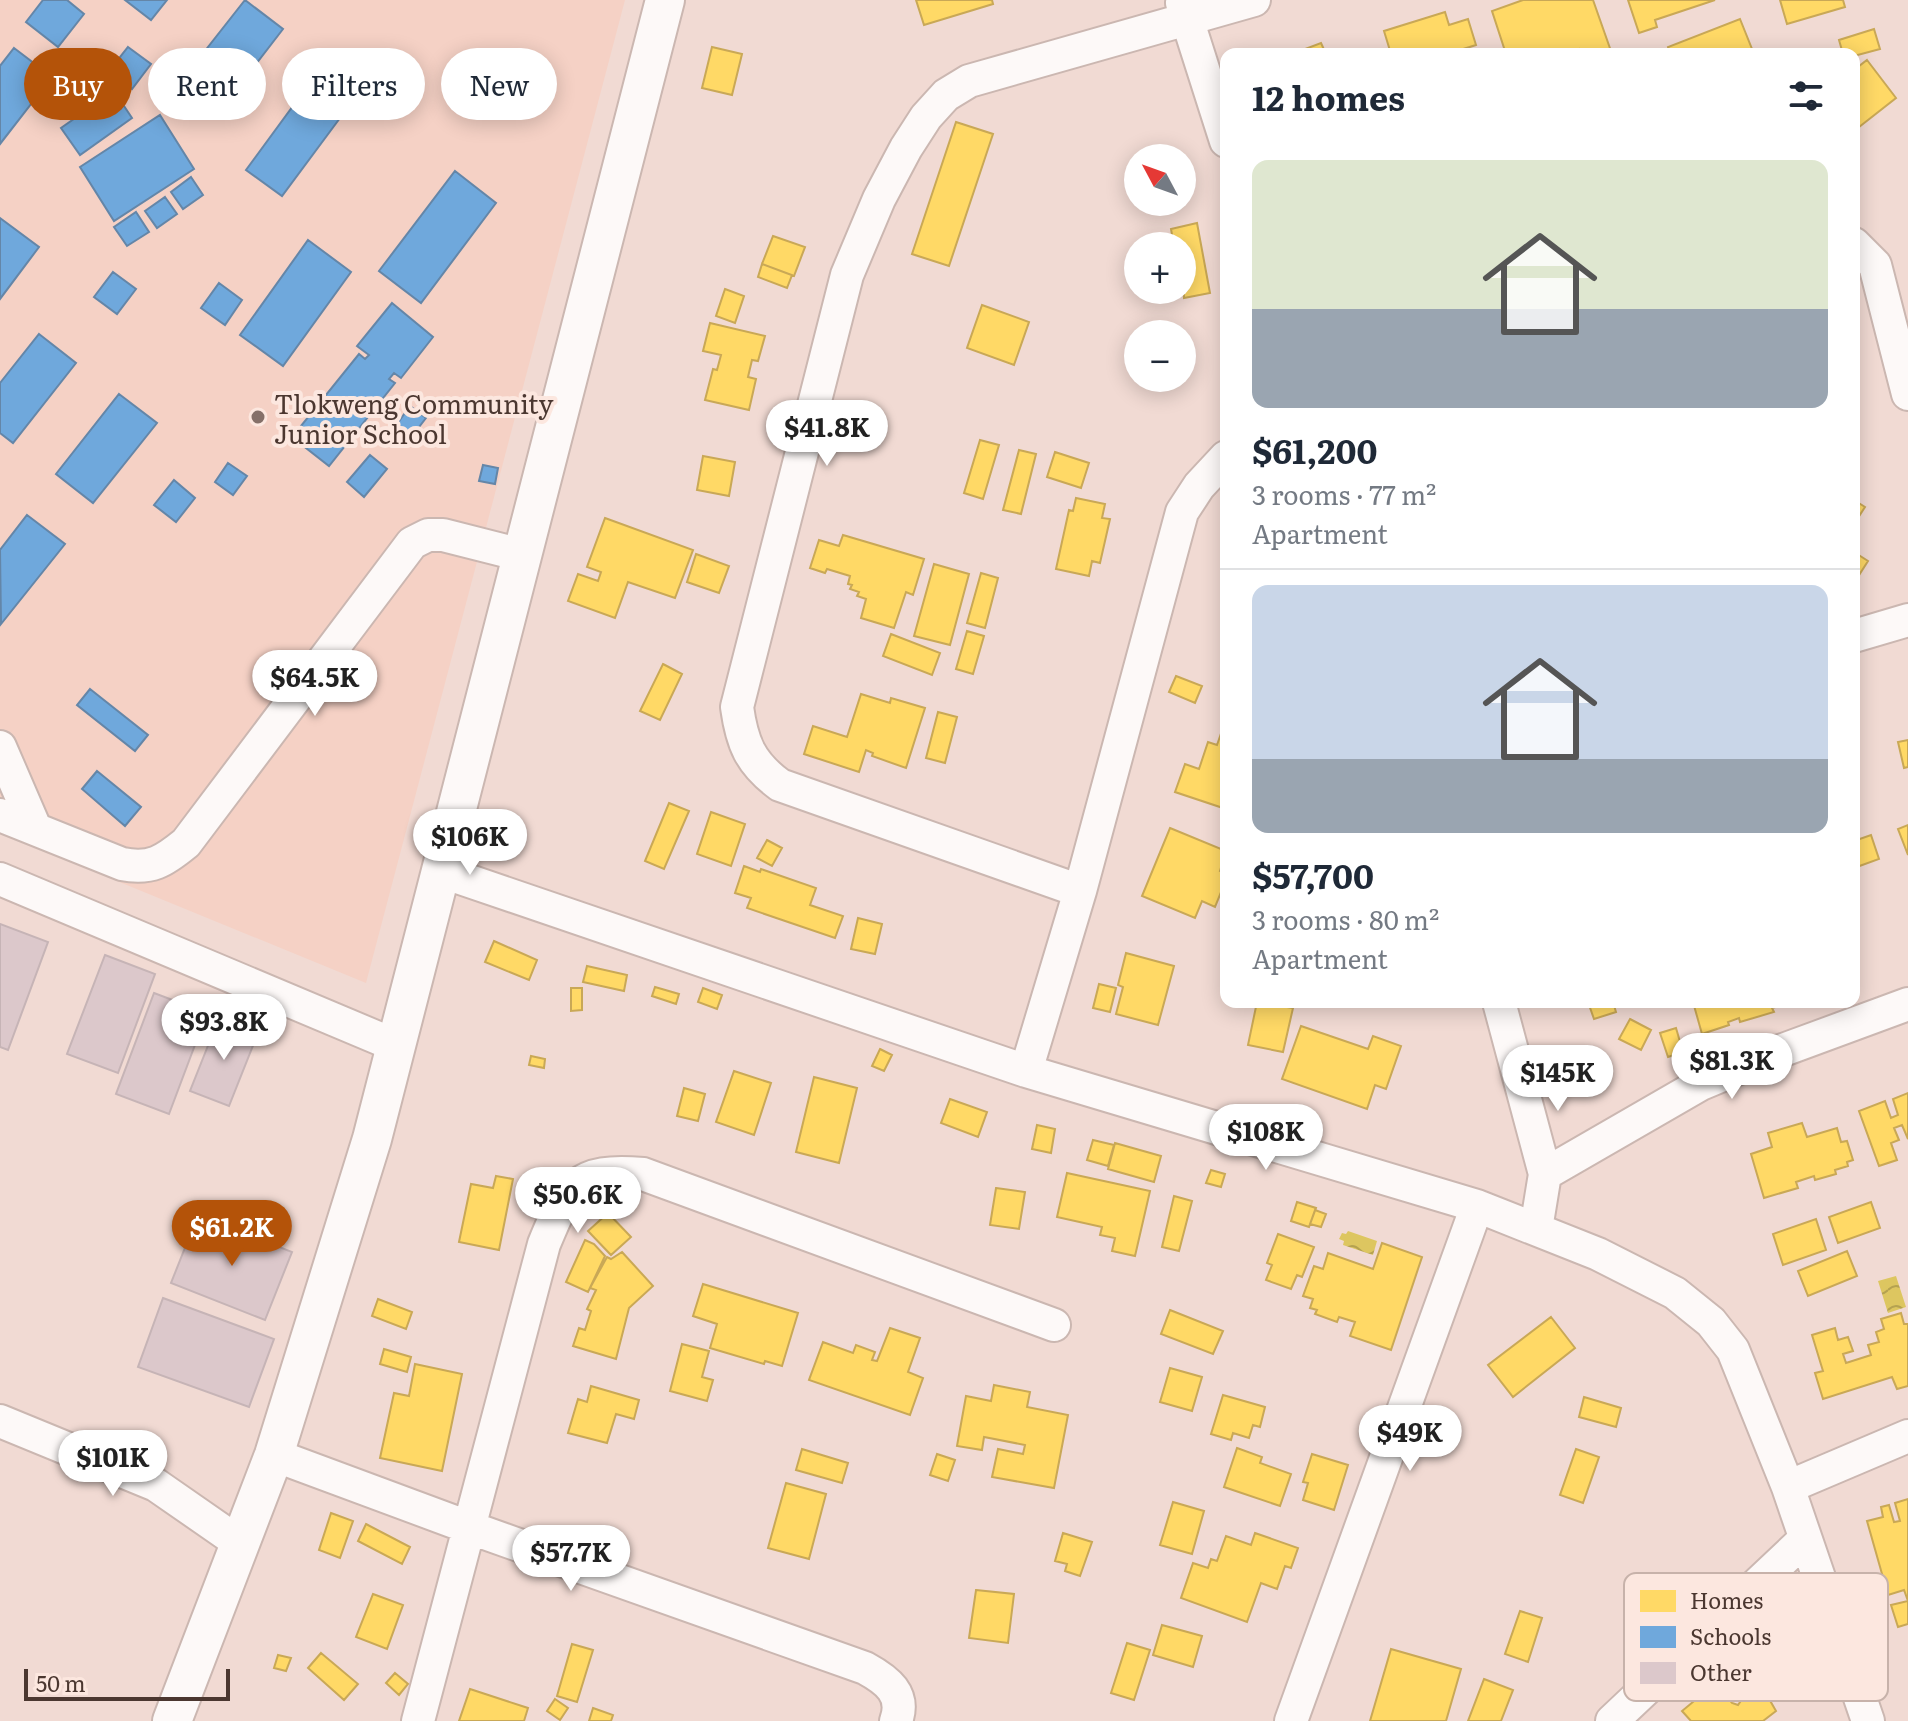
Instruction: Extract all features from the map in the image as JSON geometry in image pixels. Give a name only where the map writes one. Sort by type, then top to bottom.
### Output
[{"type":"street","points":[[172,1721],[274,1455],[372,1139],[665,0]]},
{"type":"street","points":[[1080,891],[780,785],[763,772],[750,754],[741,735],[737,707],[847,275],[879,199],[926,117],[946,95],[969,81],[1184,10],[1254,0]]},
{"type":"street","points":[[1184,10],[1220,122]]},
{"type":"street","points":[[1860,250],[1875,265],[1908,394]]},
{"type":"street","points":[[1026,1071],[1080,891],[1182,512],[1199,486],[1220,463]]},
{"type":"street","points":[[0,815],[122,864],[140,868],[170,856],[186,843],[412,543],[428,535],[443,535],[522,555]]},
{"type":"street","points":[[1860,634],[1908,620]]},
{"type":"street","points":[[0,747],[35,828]]},
{"type":"street","points":[[440,871],[1026,1071],[1477,1206],[1598,1254],[1675,1293],[1711,1322],[1733,1350],[1788,1487],[1816,1573]]},
{"type":"street","points":[[0,879],[397,1046]]},
{"type":"street","points":[[1545,1174],[1701,1084],[1908,1004]]},
{"type":"street","points":[[1501,1008],[1545,1174],[1536,1229]]},
{"type":"street","points":[[418,1721],[544,1244],[562,1200],[596,1174],[643,1174],[1054,1325]]},
{"type":"street","points":[[1291,1721],[1477,1206]]},
{"type":"street","points":[[0,1421],[156,1485],[241,1544]]},
{"type":"street","points":[[1788,1487],[1908,1436]]},
{"type":"street","points":[[274,1455],[865,1668],[889,1684],[896,1695],[900,1709],[896,1721]]},
{"type":"street","points":[[1770,1573],[1804,1540]]},
{"type":"street","points":[[1619,1719],[1638,1701]]},
{"type":"street","points":[[1861,1701],[1868,1721]]},
{"type":"shaded area","name":"Tlokweng Community Junior School","points":[[0,0],[625,0],[366,983],[0,833]]},
{"type":"water","points":[[1348,1231],[1377,1241],[1373,1255],[1343,1245],[1344,1241],[1339,1239],[1342,1233]]},
{"type":"water","points":[[1896,1276],[1906,1307],[1888,1313],[1878,1281]]},
{"type":"building: Homes","points":[[916,0],[992,0],[993,4],[924,25]]},
{"type":"building: Homes","points":[[1523,0],[1593,0],[1610,48],[1504,48],[1492,11]]},
{"type":"building: Homes","points":[[1628,0],[1715,0],[1655,20],[1657,27],[1639,33]]},
{"type":"building: Homes","points":[[1780,0],[1843,0],[1845,7],[1787,24]]},
{"type":"building: Homes","points":[[1445,12],[1449,25],[1468,19],[1476,45],[1466,48],[1389,48],[1384,31]]},
{"type":"building: Homes","points":[[1740,19],[1752,48],[1668,48]]},
{"type":"building: Homes","points":[[1874,29],[1880,49],[1860,54],[1860,48],[1841,48],[1839,40]]},
{"type":"building: Homes","points":[[712,47],[742,54],[732,95],[702,88]]},
{"type":"building: Homes","points":[[1867,60],[1896,98],[1860,126],[1860,65]]},
{"type":"building: Homes","points":[[956,122],[993,134],[949,266],[912,254]]},
{"type":"building: Homes","points":[[1197,223],[1210,293],[1196,296],[1196,232],[1172,232],[1171,229]]},
{"type":"building: Homes","points":[[773,236],[805,247],[794,276],[762,264]]},
{"type":"building: Homes","points":[[762,264],[792,275],[787,288],[758,277]]},
{"type":"building: Homes","points":[[725,289],[744,296],[735,323],[716,316]]},
{"type":"building: Homes","points":[[982,305],[1029,322],[1014,365],[967,348]]},
{"type":"building: Homes","points":[[710,323],[765,336],[758,361],[752,360],[748,377],[756,379],[749,410],[705,400],[713,369],[717,370],[721,355],[703,351]]},
{"type":"building: Homes","points":[[980,440],[999,445],[983,499],[964,493]]},
{"type":"building: Homes","points":[[1019,450],[1036,454],[1021,514],[1003,510]]},
{"type":"building: Homes","points":[[1055,452],[1089,463],[1081,488],[1047,477]]},
{"type":"building: Homes","points":[[703,456],[735,462],[729,496],[697,490]]},
{"type":"building: Homes","points":[[1076,498],[1105,504],[1102,518],[1110,519],[1100,563],[1092,561],[1089,576],[1056,569],[1069,510],[1073,511]]},
{"type":"building: Homes","points":[[605,518],[693,550],[675,598],[628,582],[615,618],[568,601],[578,574],[598,581],[601,572],[587,567]]},
{"type":"building: Homes","points":[[843,535],[924,559],[913,595],[906,592],[894,628],[861,618],[866,599],[850,589],[850,576],[810,568],[819,540],[839,546]]},
{"type":"building: Homes","points":[[696,554],[729,566],[719,593],[687,582]]},
{"type":"building: Homes","points":[[1860,556],[1868,561],[1860,574]]},
{"type":"building: Homes","points":[[934,564],[969,574],[950,645],[914,636]]},
{"type":"building: Homes","points":[[981,573],[998,578],[985,628],[967,623]]},
{"type":"building: Homes","points":[[967,631],[984,636],[973,674],[956,669]]},
{"type":"building: Homes","points":[[891,634],[940,653],[932,675],[883,656]]},
{"type":"building: Homes","points":[[663,664],[682,674],[660,720],[640,711]]},
{"type":"building: Homes","points":[[1176,676],[1202,686],[1195,703],[1169,692]]},
{"type":"building: Homes","points":[[861,694],[890,703],[891,698],[925,708],[906,768],[872,756],[873,753],[866,750],[859,772],[804,754],[813,726],[847,737]]},
{"type":"building: Homes","points":[[938,712],[957,717],[945,763],[926,758]]},
{"type":"building: Homes","points":[[1220,736],[1220,807],[1175,792],[1185,764],[1199,769],[1208,742],[1217,745]]},
{"type":"building: Homes","points":[[1908,740],[1908,767],[1904,768],[1898,742]]},
{"type":"building: Homes","points":[[669,803],[689,811],[664,869],[645,861]]},
{"type":"building: Homes","points":[[711,812],[745,824],[731,866],[697,854]]},
{"type":"building: Homes","points":[[1908,825],[1908,855],[1898,829]]},
{"type":"building: Homes","points":[[1170,828],[1220,849],[1220,895],[1215,907],[1202,901],[1195,918],[1142,896]]},
{"type":"building: Homes","points":[[1871,835],[1879,859],[1860,866],[1860,839]]},
{"type":"building: Homes","points":[[767,840],[782,848],[772,866],[757,858]]},
{"type":"building: Homes","points":[[744,866],[816,888],[810,905],[843,916],[835,938],[747,908],[751,898],[735,893]]},
{"type":"building: Homes","points":[[858,918],[882,924],[875,954],[851,949]]},
{"type":"building: Homes","points":[[494,941],[537,960],[529,980],[485,962]]},
{"type":"building: Homes","points":[[1126,953],[1174,966],[1158,1025],[1116,1014],[1123,987],[1118,985]]},
{"type":"building: Homes","points":[[587,966],[627,975],[624,991],[583,982]]},
{"type":"building: Homes","points":[[1099,984],[1116,988],[1110,1012],[1093,1008]]},
{"type":"building: Homes","points":[[655,987],[679,994],[676,1004],[652,996]]},
{"type":"building: Homes","points":[[571,988],[582,988],[582,1010],[571,1011]]},
{"type":"building: Homes","points":[[703,988],[722,995],[717,1009],[698,1002]]},
{"type":"building: Homes","points":[[1256,1008],[1293,1008],[1283,1052],[1248,1045]]},
{"type":"building: Homes","points":[[1590,1008],[1615,1008],[1616,1012],[1594,1019]]},
{"type":"building: Homes","points":[[1695,1008],[1772,1008],[1774,1012],[1740,1022],[1739,1018],[1728,1022],[1729,1025],[1702,1034]]},
{"type":"building: Homes","points":[[1630,1019],[1651,1030],[1641,1050],[1619,1039]]},
{"type":"building: Homes","points":[[1301,1026],[1368,1049],[1373,1036],[1401,1046],[1386,1089],[1375,1085],[1367,1109],[1282,1079]]},
{"type":"building: Homes","points":[[1676,1028],[1683,1052],[1668,1057],[1660,1033]]},
{"type":"building: Homes","points":[[880,1049],[892,1055],[884,1071],[872,1066]]},
{"type":"building: Homes","points":[[531,1056],[545,1059],[544,1068],[529,1065]]},
{"type":"building: Homes","points":[[734,1071],[771,1083],[754,1135],[716,1122]]},
{"type":"building: Homes","points":[[814,1077],[857,1088],[839,1163],[796,1152]]},
{"type":"building: Homes","points":[[684,1088],[705,1094],[698,1121],[677,1116]]},
{"type":"building: Homes","points":[[1908,1093],[1908,1139],[1902,1125],[1894,1128],[1899,1140],[1891,1143],[1897,1160],[1879,1166],[1859,1111],[1885,1101],[1891,1118],[1898,1115],[1893,1099]]},
{"type":"building: Homes","points":[[950,1099],[987,1112],[978,1137],[941,1123]]},
{"type":"building: Homes","points":[[1802,1123],[1807,1137],[1837,1128],[1841,1142],[1847,1141],[1853,1160],[1847,1162],[1848,1166],[1835,1170],[1836,1174],[1796,1182],[1798,1188],[1764,1198],[1751,1154],[1772,1147],[1768,1133]]},
{"type":"building: Homes","points":[[1037,1125],[1055,1129],[1051,1153],[1032,1149]]},
{"type":"building: Homes","points":[[1093,1140],[1114,1145],[1108,1166],[1087,1160]]},
{"type":"building: Homes","points":[[1115,1143],[1161,1156],[1154,1182],[1108,1169]]},
{"type":"building: Homes","points":[[1211,1170],[1225,1174],[1221,1187],[1206,1183]]},
{"type":"building: Homes","points":[[1067,1173],[1150,1191],[1135,1256],[1112,1251],[1115,1238],[1100,1235],[1102,1227],[1057,1217]]},
{"type":"building: Homes","points":[[496,1176],[513,1179],[499,1250],[459,1242],[471,1184],[493,1188]]},
{"type":"building: Homes","points":[[996,1188],[1025,1192],[1019,1229],[990,1225]]},
{"type":"building: Homes","points":[[1174,1196],[1192,1201],[1179,1251],[1162,1247]]},
{"type":"building: Homes","points":[[1297,1202],[1316,1208],[1309,1227],[1291,1221]]},
{"type":"building: Homes","points":[[1871,1202],[1880,1228],[1838,1243],[1829,1217]]},
{"type":"building: Homes","points":[[1315,1210],[1326,1214],[1321,1227],[1310,1224]]},
{"type":"building: Homes","points":[[608,1213],[631,1237],[611,1255],[588,1231]]},
{"type":"building: Homes","points":[[1816,1219],[1826,1250],[1783,1265],[1773,1234]]},
{"type":"building: Homes","points":[[1278,1234],[1314,1247],[1302,1277],[1297,1275],[1291,1289],[1266,1280],[1272,1265],[1267,1263]]},
{"type":"building: Homes","points":[[585,1240],[594,1244],[605,1256],[588,1292],[566,1282]]},
{"type":"building: Homes","points":[[1382,1243],[1422,1257],[1391,1350],[1350,1336],[1355,1322],[1339,1317],[1337,1322],[1315,1314],[1317,1310],[1310,1308],[1313,1299],[1303,1296],[1314,1266],[1323,1269],[1328,1253],[1373,1269]]},
{"type":"building: Homes","points":[[1847,1251],[1857,1276],[1808,1296],[1798,1271]]},
{"type":"building: Homes","points":[[622,1252],[653,1286],[629,1308],[616,1359],[573,1346],[579,1328],[585,1330],[591,1311],[587,1309],[596,1290],[590,1288],[607,1257],[611,1259]]},
{"type":"building: Homes","points":[[703,1284],[798,1313],[782,1366],[765,1361],[764,1364],[710,1348],[717,1324],[693,1316]]},
{"type":"building: Homes","points":[[378,1299],[412,1312],[406,1329],[372,1316]]},
{"type":"building: Homes","points":[[1170,1310],[1223,1331],[1213,1354],[1161,1334]]},
{"type":"building: Homes","points":[[1901,1313],[1904,1324],[1908,1324],[1908,1386],[1897,1389],[1892,1377],[1823,1399],[1815,1373],[1823,1371],[1812,1335],[1835,1328],[1838,1340],[1848,1337],[1853,1351],[1843,1354],[1846,1363],[1871,1355],[1868,1345],[1879,1342],[1876,1332],[1884,1329],[1881,1319]]},
{"type":"building: Homes","points":[[1551,1317],[1575,1348],[1513,1397],[1488,1365]]},
{"type":"building: Homes","points":[[890,1328],[920,1338],[908,1372],[923,1378],[910,1415],[809,1380],[823,1342],[853,1353],[856,1345],[875,1352],[872,1360],[877,1361]]},
{"type":"building: Homes","points":[[682,1344],[709,1351],[702,1377],[713,1380],[707,1401],[670,1391]]},
{"type":"building: Homes","points":[[384,1349],[411,1357],[407,1372],[380,1364]]},
{"type":"building: Homes","points":[[415,1364],[462,1374],[442,1471],[380,1458],[394,1393],[409,1396]]},
{"type":"building: Homes","points":[[1170,1368],[1202,1377],[1192,1411],[1160,1402]]},
{"type":"building: Homes","points":[[994,1385],[1030,1392],[1027,1407],[1068,1415],[1054,1488],[992,1477],[998,1449],[1023,1454],[1025,1445],[984,1437],[982,1450],[957,1446],[966,1396],[991,1401]]},
{"type":"building: Homes","points":[[591,1386],[639,1400],[634,1419],[616,1414],[607,1443],[568,1433],[578,1399],[587,1402]]},
{"type":"building: Homes","points":[[1223,1395],[1265,1407],[1260,1427],[1253,1425],[1249,1438],[1233,1433],[1231,1440],[1211,1434]]},
{"type":"building: Homes","points":[[1584,1397],[1621,1408],[1616,1427],[1579,1417]]},
{"type":"building: Homes","points":[[1237,1448],[1262,1457],[1260,1463],[1291,1474],[1280,1506],[1224,1487]]},
{"type":"building: Homes","points":[[802,1449],[848,1463],[842,1483],[796,1470]]},
{"type":"building: Homes","points":[[1576,1449],[1599,1457],[1583,1503],[1560,1495]]},
{"type":"building: Homes","points":[[937,1454],[955,1460],[948,1481],[930,1475]]},
{"type":"building: Homes","points":[[1312,1454],[1348,1465],[1334,1510],[1303,1500],[1308,1483],[1303,1482]]},
{"type":"building: Homes","points":[[786,1483],[826,1494],[809,1559],[768,1548]]},
{"type":"building: Homes","points":[[1908,1499],[1908,1601],[1904,1590],[1888,1595],[1888,1573],[1882,1573],[1867,1521],[1883,1517],[1881,1507],[1889,1505],[1894,1522],[1900,1521],[1895,1503]]},
{"type":"building: Homes","points":[[1173,1502],[1204,1511],[1192,1554],[1160,1545]]},
{"type":"building: Homes","points":[[331,1513],[353,1521],[340,1558],[319,1550]]},
{"type":"building: Homes","points":[[366,1524],[410,1547],[402,1564],[358,1541]]},
{"type":"building: Homes","points":[[1063,1533],[1092,1542],[1080,1576],[1065,1571],[1067,1564],[1055,1561]]},
{"type":"building: Homes","points":[[1255,1533],[1298,1548],[1291,1568],[1285,1566],[1277,1589],[1261,1583],[1247,1622],[1181,1598],[1193,1563],[1208,1568],[1211,1559],[1217,1561],[1226,1536],[1251,1545]]},
{"type":"building: Homes","points":[[976,1590],[1014,1594],[1008,1643],[969,1638]]},
{"type":"building: Homes","points":[[373,1594],[403,1605],[387,1649],[356,1637]]},
{"type":"building: Homes","points":[[1908,1601],[1908,1624],[1898,1627],[1891,1605]]},
{"type":"building: Homes","points":[[1520,1611],[1542,1618],[1528,1662],[1505,1654]]},
{"type":"building: Homes","points":[[1162,1625],[1202,1636],[1193,1667],[1153,1655]]},
{"type":"building: Homes","points":[[1127,1643],[1150,1650],[1134,1700],[1111,1693]]},
{"type":"building: Homes","points":[[572,1644],[593,1650],[577,1702],[557,1696]]},
{"type":"building: Homes","points":[[1391,1649],[1461,1669],[1446,1721],[1370,1721]]},
{"type":"building: Homes","points":[[321,1653],[358,1684],[344,1700],[308,1668]]},
{"type":"building: Homes","points":[[278,1655],[291,1658],[286,1671],[274,1668]]},
{"type":"building: Homes","points":[[395,1673],[408,1684],[399,1695],[386,1683]]},
{"type":"building: Homes","points":[[1484,1679],[1513,1690],[1501,1721],[1468,1721]]},
{"type":"building: Homes","points":[[470,1689],[528,1708],[524,1721],[459,1721]]},
{"type":"building: Homes","points":[[555,1699],[568,1708],[560,1720],[547,1711]]},
{"type":"building: Homes","points":[[1694,1701],[1730,1701],[1738,1705],[1741,1701],[1770,1701],[1776,1711],[1763,1721],[1691,1721],[1682,1711]]},
{"type":"building: Homes","points":[[593,1708],[613,1715],[611,1721],[589,1721]]},
{"type":"building: Schools","points":[[43,0],[67,0],[84,14],[58,47],[26,22]]},
{"type":"building: Schools","points":[[125,0],[167,0],[151,20]]},
{"type":"building: Schools","points":[[245,0],[283,29],[266,51],[266,48],[207,48]]},
{"type":"building: Schools","points":[[14,48],[24,56],[24,113],[0,144],[0,66]]},
{"type":"building: Schools","points":[[132,50],[148,62],[148,68],[132,89]]},
{"type":"building: Schools","points":[[72,120],[129,120],[80,155],[61,128]]},
{"type":"building: Schools","points":[[152,120],[163,120],[194,169],[114,221],[80,167]]},
{"type":"building: Schools","points":[[283,120],[339,120],[282,196],[246,170]]},
{"type":"building: Schools","points":[[455,171],[496,203],[421,303],[379,271]]},
{"type":"building: Schools","points":[[191,177],[203,195],[183,209],[171,192]]},
{"type":"building: Schools","points":[[165,197],[177,214],[157,228],[145,211]]},
{"type":"building: Schools","points":[[136,212],[149,232],[127,246],[114,227]]},
{"type":"building: Schools","points":[[0,218],[39,247],[0,299]]},
{"type":"building: Schools","points":[[308,240],[351,272],[283,366],[240,335]]},
{"type":"building: Schools","points":[[113,272],[136,289],[117,314],[94,297]]},
{"type":"building: Schools","points":[[219,283],[242,300],[225,325],[201,308]]},
{"type":"building: Schools","points":[[392,303],[433,337],[401,378],[394,373],[389,379],[395,383],[329,466],[292,437],[359,354],[365,359],[369,355],[357,346]]},
{"type":"building: Schools","points":[[39,334],[76,363],[13,443],[0,433],[0,383]]},
{"type":"building: Schools","points":[[119,394],[157,423],[93,503],[56,474]]},
{"type":"building: Schools","points":[[410,406],[426,418],[412,436],[397,424]]},
{"type":"building: Schools","points":[[370,455],[387,469],[364,497],[347,482]]},
{"type":"building: Schools","points":[[228,463],[247,476],[233,495],[215,482]]},
{"type":"building: Schools","points":[[483,465],[498,468],[495,484],[479,481]]},
{"type":"building: Schools","points":[[174,480],[195,498],[176,522],[154,505]]},
{"type":"building: Schools","points":[[27,515],[65,544],[1,624],[0,550]]},
{"type":"building: Schools","points":[[90,689],[148,735],[135,751],[77,705]]},
{"type":"building: Schools","points":[[97,771],[141,807],[125,826],[82,789]]},
{"type":"building: Other","points":[[0,924],[48,942],[8,1050],[0,1047]]},
{"type":"building: Other","points":[[105,955],[155,974],[118,1073],[67,1054]]},
{"type":"building: Other","points":[[154,993],[207,1013],[169,1114],[116,1094]]},
{"type":"building: Other","points":[[219,1018],[258,1033],[229,1106],[190,1091]]},
{"type":"building: Other","points":[[198,1215],[292,1252],[265,1320],[171,1283]]},
{"type":"building: Other","points":[[163,1298],[274,1339],[249,1407],[138,1367]]},
{"type":"place","name":"Tlokweng Community Junior School","points":[[258,417]]}]
